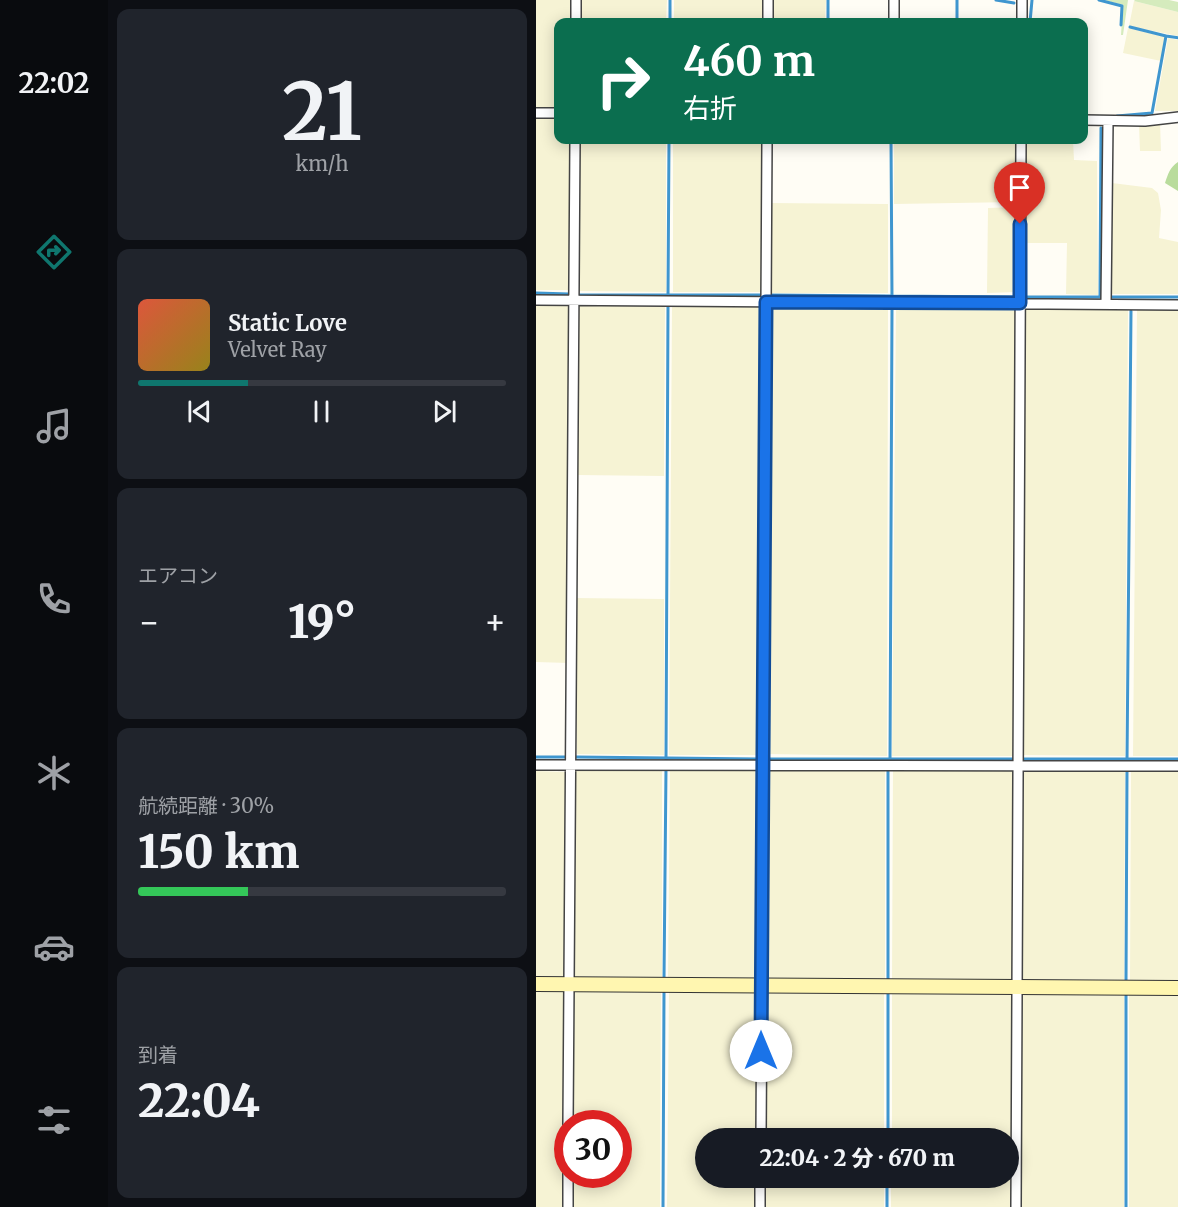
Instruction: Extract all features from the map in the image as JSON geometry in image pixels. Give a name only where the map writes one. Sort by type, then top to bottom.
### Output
[{"type":"street","points":[[576,0],[576,18]]},
{"type":"street","points":[[768,0],[768,18]]},
{"type":"street","points":[[894,0],[894,18]]},
{"type":"street","points":[[1022,0],[1022,18]]},
{"type":"street","points":[[536,113],[554,113]]},
{"type":"street","points":[[1088,120],[1145,121],[1178,117]]},
{"type":"street","points":[[1106,304],[1108,121]]},
{"type":"street","points":[[569,1110],[575,144]]},
{"type":"street","points":[[761,1128],[767,144]]},
{"type":"street","points":[[1016,1207],[1021,144]]},
{"type":"street","points":[[536,300],[1178,305]]},
{"type":"street","points":[[536,765],[1178,766]]},
{"type":"street","points":[[536,984],[1178,988]]},
{"type":"street","points":[[568,1188],[568,1207]]},
{"type":"street","points":[[760,1188],[760,1207]]},
{"type":"shaded area","points":[[536,0],[573,0],[573,18],[554,18],[554,109],[536,109]]},
{"type":"shaded area","points":[[579,0],[667,0],[666,18],[579,18]]},
{"type":"shaded area","points":[[674,0],[764,0],[763,18],[674,18]]},
{"type":"shaded area","points":[[770,0],[826,0],[825,18],[770,18]]},
{"type":"shaded area","points":[[1134,1],[1178,12],[1178,36],[1129,26]]},
{"type":"shaded area","points":[[1128,28],[1165,37],[1161,61],[1123,53]]},
{"type":"shaded area","points":[[1168,38],[1178,40],[1178,111],[1155,111]]},
{"type":"shaded area","points":[[536,116],[554,116],[554,144],[572,144],[571,290],[536,290]]},
{"type":"shaded area","points":[[1160,122],[1161,151],[1140,151],[1139,124]]},
{"type":"shaded area","points":[[578,144],[666,144],[666,292],[578,291]]},
{"type":"shaded area","points":[[673,144],[763,144],[762,292],[673,292]]},
{"type":"shaded area","points":[[894,144],[1016,144],[1016,202],[894,204]]},
{"type":"shaded area","points":[[1024,144],[1073,144],[1074,160],[1097,161],[1098,295],[1066,294],[1067,243],[1024,243]]},
{"type":"shaded area","points":[[1112,183],[1152,188],[1158,193],[1161,210],[1159,238],[1178,242],[1178,294],[1110,294]]},
{"type":"shaded area","points":[[769,203],[888,204],[888,293],[769,293]]},
{"type":"shaded area","points":[[1016,207],[1016,292],[987,293],[988,208]]},
{"type":"shaded area","points":[[536,305],[566,305],[571,309],[569,663],[536,662]]},
{"type":"shaded area","points":[[580,305],[665,306],[664,476],[577,475],[577,308]]},
{"type":"shaded area","points":[[672,306],[758,306],[762,310],[760,755],[669,755]]},
{"type":"shaded area","points":[[771,307],[888,307],[887,756],[766,754],[769,309]]},
{"type":"shaded area","points":[[896,307],[1012,308],[1016,310],[1015,756],[892,756]]},
{"type":"shaded area","points":[[1028,308],[1128,308],[1125,756],[1022,755],[1024,311]]},
{"type":"shaded area","points":[[1137,309],[1178,309],[1178,756],[1133,756]]},
{"type":"shaded area","points":[[575,598],[664,599],[664,755],[577,754]]},
{"type":"shaded area","points":[[576,768],[662,768],[662,979],[576,978],[572,975],[573,774]]},
{"type":"shaded area","points":[[670,768],[758,770],[760,775],[758,974],[756,980],[668,979]]},
{"type":"shaded area","points":[[769,768],[885,769],[885,981],[768,980],[765,977],[766,774]]},
{"type":"shaded area","points":[[893,769],[1009,770],[1014,773],[1013,975],[1010,981],[892,981]]},
{"type":"shaded area","points":[[1178,769],[1178,982],[1130,982],[1131,770]]},
{"type":"shaded area","points":[[1026,770],[1125,770],[1124,982],[1026,981],[1021,978],[1022,776]]},
{"type":"shaded area","points":[[536,771],[567,772],[566,975],[563,979],[536,978]]},
{"type":"shaded area","points":[[536,990],[562,990],[567,995],[566,1110],[554,1110],[554,1188],[565,1188],[565,1207],[536,1207]]},
{"type":"shaded area","points":[[576,990],[661,991],[660,1207],[572,1207],[572,1188],[632,1188],[632,1110],[572,1110],[573,994]]},
{"type":"shaded area","points":[[669,991],[756,992],[759,995],[758,1128],[695,1128],[695,1188],[758,1188],[758,1207],[667,1207]]},
{"type":"shaded area","points":[[767,992],[884,992],[884,1128],[764,1128],[764,996]]},
{"type":"shaded area","points":[[892,992],[1009,992],[1013,1000],[1012,1128],[892,1128]]},
{"type":"shaded area","points":[[1026,993],[1124,993],[1124,1207],[1019,1207],[1021,998]]},
{"type":"shaded area","points":[[1129,993],[1178,994],[1178,1207],[1129,1207]]},
{"type":"shaded area","points":[[764,1188],[884,1188],[884,1207],[764,1207]]},
{"type":"shaded area","points":[[891,1188],[1011,1188],[1011,1207],[891,1207]]},
{"type":"green space","points":[[1104,0],[1128,0],[1123,35],[1121,35],[1123,5]]},
{"type":"green space","points":[[1134,1],[1178,2],[1178,12]]},
{"type":"green space","points":[[1178,162],[1178,191],[1165,183],[1171,168]]},
{"type":"waterway","points":[[670,0],[670,18]]},
{"type":"waterway","points":[[828,0],[828,18]]},
{"type":"waterway","points":[[957,0],[957,18]]},
{"type":"waterway","points":[[996,0],[1014,3]]},
{"type":"waterway","points":[[1030,18],[1032,0]]},
{"type":"waterway","points":[[1099,0],[1122,6],[1121,25]]},
{"type":"waterway","points":[[1130,27],[1166,36]]},
{"type":"waterway","points":[[1117,116],[1152,113],[1166,36],[1179,38]]},
{"type":"waterway","points":[[1100,297],[1101,128]]},
{"type":"waterway","points":[[668,296],[669,144]]},
{"type":"waterway","points":[[891,144],[892,297]]},
{"type":"waterway","points":[[536,293],[569,294]]},
{"type":"waterway","points":[[580,295],[761,295]]},
{"type":"waterway","points":[[769,295],[1015,297]]},
{"type":"waterway","points":[[1025,297],[1100,297]]},
{"type":"waterway","points":[[1111,297],[1179,297]]},
{"type":"waterway","points":[[666,761],[668,306]]},
{"type":"waterway","points":[[890,759],[892,308]]},
{"type":"waterway","points":[[1127,762],[1131,311]]},
{"type":"waterway","points":[[536,757],[568,757]]},
{"type":"waterway","points":[[576,757],[759,759]]},
{"type":"waterway","points":[[768,759],[1013,759]]},
{"type":"waterway","points":[[1023,759],[1179,759]]},
{"type":"waterway","points":[[664,979],[666,768]]},
{"type":"waterway","points":[[888,769],[888,980]]},
{"type":"waterway","points":[[1126,980],[1127,771]]},
{"type":"waterway","points":[[663,1207],[664,993]]},
{"type":"waterway","points":[[888,993],[888,1128]]},
{"type":"waterway","points":[[1126,994],[1126,1207]]},
{"type":"waterway","points":[[887,1188],[887,1207]]},
{"type":"route","points":[[761,1051],[766,302],[1020,303],[1020,224]]}]
